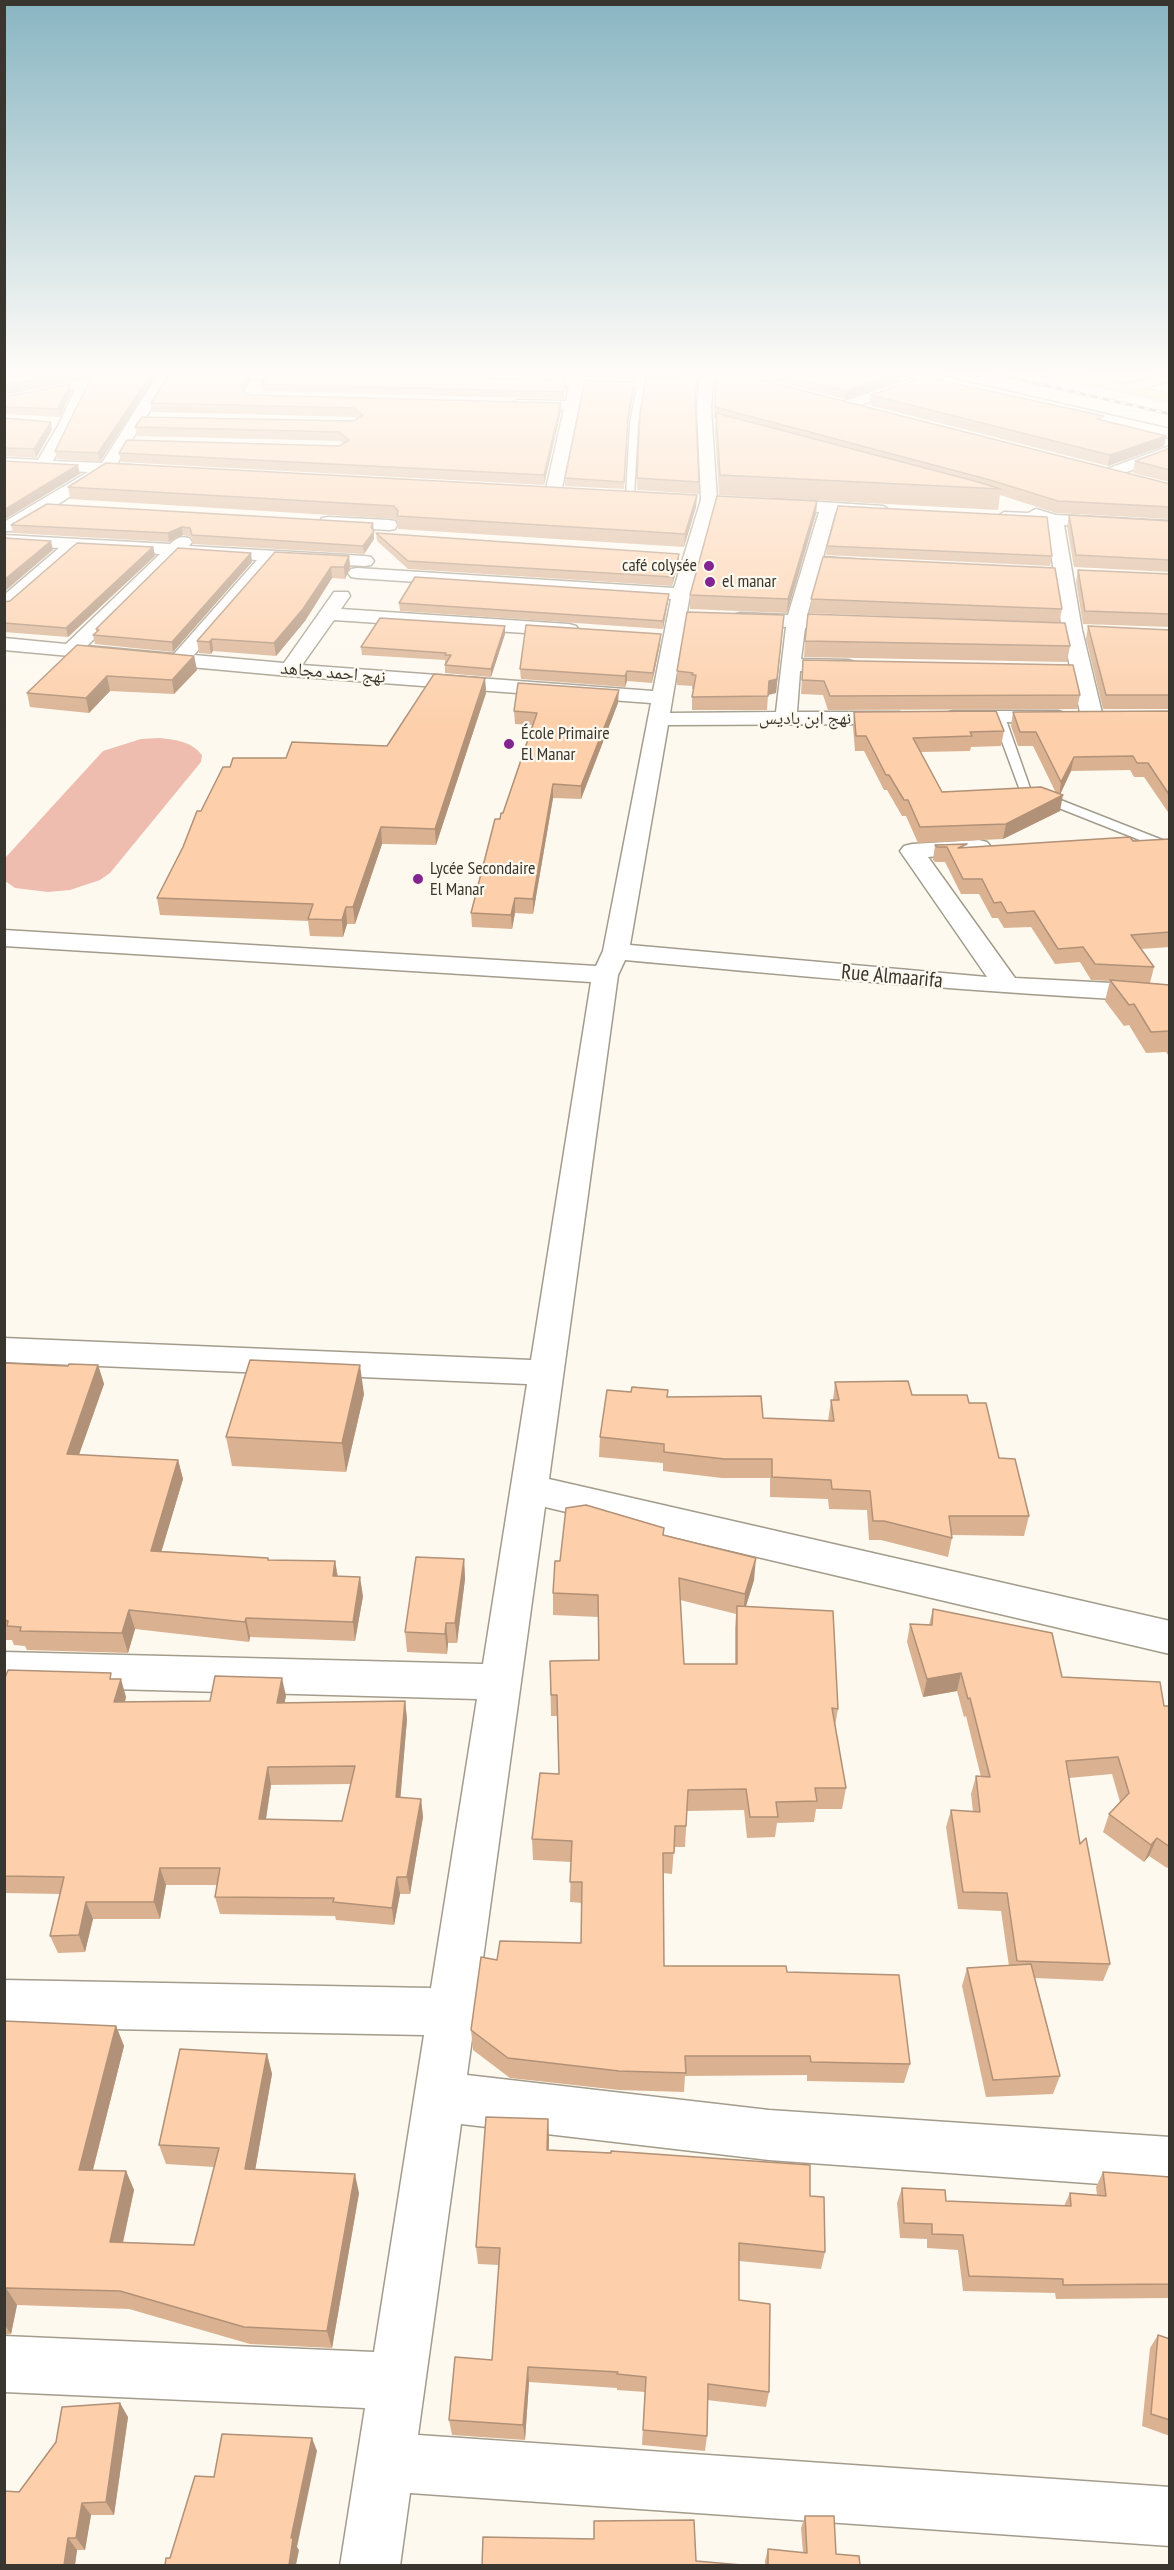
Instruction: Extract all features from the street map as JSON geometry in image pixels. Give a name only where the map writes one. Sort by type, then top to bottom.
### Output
[{"type":"street","points":[[4,530],[65,493]]},
{"type":"street","points":[[560,493],[575,494]]},
{"type":"street","points":[[370,2565],[529,1489],[611,963],[662,698],[686,555],[715,501],[715,493]]},
{"type":"street","points":[[687,499],[715,501]]},
{"type":"street","points":[[757,503],[896,512]]},
{"type":"street","points":[[1000,503],[1056,520]]},
{"type":"street","points":[[47,504],[70,506]]},
{"type":"street","points":[[786,719],[796,622],[828,508]]},
{"type":"street","points":[[290,670],[402,510]]},
{"type":"street","points":[[987,517],[1170,526]]},
{"type":"street","points":[[306,520],[386,530],[407,536]]},
{"type":"street","points":[[1056,520],[1058,546],[1070,575],[1072,630],[1092,717]]},
{"type":"street","points":[[70,651],[196,528]]},
{"type":"street","points":[[4,540],[270,556],[361,567],[681,594]]},
{"type":"street","points":[[4,605],[74,544]]},
{"type":"street","points":[[180,660],[270,556]]},
{"type":"street","points":[[813,562],[881,566]]},
{"type":"street","points":[[1042,573],[1070,575]]},
{"type":"street","points":[[328,614],[591,631]]},
{"type":"street","points":[[677,616],[701,617]]},
{"type":"street","points":[[725,618],[868,624]]},
{"type":"street","points":[[1048,629],[1094,631]]},
{"type":"street","points":[[650,635],[673,637]]},
{"type":"street","name":"نهج احمد مجاهد","points":[[4,644],[290,670],[662,698]]},
{"type":"street","points":[[790,665],[871,666]]},
{"type":"street","points":[[1058,669],[1081,670]]},
{"type":"street","name":"نهج ابن باديس","points":[[657,719],[1114,717]]},
{"type":"street","points":[[1094,843],[1164,843]]},
{"type":"street","points":[[1000,846],[912,850],[1007,986]]},
{"type":"street","name":"Rue Almaarifa","points":[[4,939],[611,963],[861,975],[1007,986],[1170,994]]},
{"type":"street","points":[[4,1350],[547,1373]]},
{"type":"street","points":[[529,1489],[1170,1638]]},
{"type":"street","points":[[4,1669],[501,1682]]},
{"type":"street","points":[[4,2003],[452,2012]]},
{"type":"street","points":[[440,2097],[769,2135],[1170,2163]]},
{"type":"street","points":[[4,2364],[398,2381]]},
{"type":"street","points":[[386,2462],[1170,2517]]},
{"type":"lane","points":[[999,717],[1025,790],[1164,843]]},
{"type":"shaded area","points":[[159,738],[188,744],[202,755],[201,762],[110,873],[100,880],[70,890],[48,892],[15,888],[5,881],[6,857],[103,751],[141,739]]},
{"type":"building","points":[[4,493],[32,493],[4,510]]},
{"type":"building","points":[[170,493],[659,493],[697,495],[685,534],[397,516],[398,511],[394,506]]},
{"type":"building","points":[[1032,493],[1170,493],[1170,507],[1058,501]]},
{"type":"building","points":[[717,496],[817,501],[788,599],[690,595]]},
{"type":"building","points":[[47,504],[373,523],[371,527],[374,531],[363,546],[192,535],[190,528],[182,527],[168,533],[11,525]]},
{"type":"building","points":[[838,506],[1047,517],[1052,556],[827,546]]},
{"type":"building","points":[[1069,515],[1170,521],[1170,560],[1076,555]]},
{"type":"building","points":[[376,533],[679,554],[673,577],[408,561]]},
{"type":"building","points":[[4,538],[51,541],[4,580]]},
{"type":"building","points":[[77,543],[153,547],[66,628],[4,623],[4,602],[10,601]]},
{"type":"building","points":[[178,548],[251,553],[172,642],[93,635],[99,630],[96,629]]},
{"type":"building","points":[[275,552],[349,556],[344,567],[331,567],[303,609],[274,643],[212,639],[209,642],[197,641]]},
{"type":"building","points":[[823,557],[1055,568],[1062,609],[811,599]]},
{"type":"building","points":[[1078,570],[1170,574],[1170,614],[1085,611]]},
{"type":"building","points":[[415,577],[669,594],[663,621],[399,603]]},
{"type":"building","points":[[687,612],[784,615],[777,679],[769,681],[768,696],[692,697],[696,675],[677,671]]},
{"type":"building","points":[[808,614],[1065,623],[1070,646],[805,641]]},
{"type":"building","points":[[380,618],[505,626],[491,669],[445,665],[451,655],[445,655],[446,653],[361,647]]},
{"type":"building","points":[[526,625],[661,634],[653,673],[627,671],[625,676],[520,669]]},
{"type":"building","points":[[1088,626],[1170,630],[1170,695],[1106,695]]},
{"type":"building","points":[[77,645],[194,656],[172,680],[107,676],[86,698],[27,693]]},
{"type":"building","points":[[803,660],[1073,665],[1080,695],[830,696],[824,681],[802,680]]},
{"type":"building","points":[[434,674],[485,678],[435,829],[381,827],[353,907],[346,907],[342,920],[308,919],[313,904],[157,898],[183,847],[197,811],[201,811],[223,767],[230,767],[233,758],[286,758],[292,742],[387,746]]},
{"type":"building","points":[[518,683],[619,690],[581,786],[553,784],[533,899],[515,898],[511,915],[471,913],[495,819],[500,819],[503,813],[537,713],[514,711]]},
{"type":"building","points":[[996,711],[1004,731],[970,732],[972,736],[913,738],[942,792],[1041,787],[1063,795],[1006,824],[920,827],[908,800],[904,800],[889,775],[886,775],[866,736],[856,736],[854,712]]},
{"type":"building","points":[[1170,711],[1170,796],[1148,763],[1137,763],[1133,756],[1074,757],[1061,782],[1036,732],[1020,732],[1013,712]]},
{"type":"building","points":[[1130,837],[1133,841],[1170,839],[1170,932],[1131,935],[1154,967],[1095,964],[1083,947],[1058,949],[1034,911],[1007,913],[1001,902],[994,903],[982,879],[963,879],[947,847],[935,845],[967,844],[958,848]]},
{"type":"building","points":[[1110,980],[1170,985],[1170,1031],[1151,1032],[1134,1004],[1129,1005]]},
{"type":"building","points":[[250,1360],[360,1365],[342,1443],[226,1437]]},
{"type":"building","points":[[4,1363],[98,1365],[67,1454],[178,1460],[151,1551],[268,1558],[268,1560],[335,1561],[333,1576],[360,1577],[353,1622],[246,1618],[245,1622],[129,1610],[122,1633],[20,1631],[21,1627],[7,1626],[8,1621],[4,1620]]},
{"type":"building","points":[[908,1381],[912,1395],[967,1395],[969,1403],[986,1403],[999,1458],[1015,1459],[1029,1516],[949,1516],[952,1538],[884,1521],[873,1521],[870,1491],[832,1489],[831,1480],[772,1477],[772,1459],[724,1459],[664,1452],[664,1444],[600,1437],[607,1390],[631,1392],[632,1387],[668,1390],[667,1397],[761,1396],[763,1418],[834,1421],[831,1400],[839,1400],[835,1382]]},
{"type":"building","points":[[586,1505],[664,1528],[663,1535],[756,1558],[745,1594],[679,1578],[684,1664],[737,1664],[737,1606],[833,1611],[838,1709],[832,1708],[846,1788],[815,1788],[817,1801],[776,1802],[778,1817],[750,1817],[746,1789],[688,1790],[686,1826],[675,1826],[674,1853],[663,1853],[664,1966],[786,1966],[787,1972],[899,1975],[910,2064],[811,2062],[810,2056],[685,2056],[686,2073],[619,2071],[508,2058],[471,2030],[481,1957],[497,1960],[500,1941],[581,1943],[582,1882],[570,1882],[572,1841],[532,1839],[540,1773],[559,1774],[557,1695],[551,1695],[550,1661],[599,1660],[598,1595],[553,1593],[555,1561],[560,1561],[566,1508]]},
{"type":"building","points":[[416,1557],[464,1559],[455,1623],[446,1623],[445,1634],[405,1632]]},
{"type":"building","points":[[933,1609],[1052,1633],[1062,1677],[1160,1682],[1164,1706],[1170,1706],[1170,1847],[1157,1838],[1151,1845],[1109,1814],[1129,1793],[1118,1757],[1066,1761],[1080,1844],[1086,1838],[1110,1964],[1017,1961],[1007,1893],[963,1892],[951,1810],[980,1812],[976,1776],[990,1777],[970,1698],[968,1699],[961,1673],[927,1679],[910,1624],[932,1625]]},
{"type":"building","points":[[8,1670],[111,1673],[110,1679],[121,1679],[114,1702],[210,1701],[215,1676],[282,1678],[277,1703],[405,1701],[396,1797],[421,1799],[407,1877],[397,1877],[392,1908],[333,1902],[334,1898],[215,1897],[220,1868],[160,1868],[154,1902],[86,1902],[79,1935],[50,1936],[64,1877],[4,1876],[4,1680]],"holes":[[[355,1766],[342,1821],[259,1819],[268,1767]]]},
{"type":"building","points":[[1031,1964],[1060,2076],[993,2080],[967,1968]]},
{"type":"building","points":[[4,2021],[116,2026],[79,2170],[126,2171],[110,2242],[194,2245],[219,2148],[159,2145],[180,2049],[267,2054],[245,2169],[355,2174],[327,2331],[244,2327],[120,2291],[6,2288],[4,2295]]},
{"type":"building","points":[[486,2117],[548,2119],[547,2150],[611,2153],[611,2151],[810,2165],[810,2196],[824,2197],[825,2252],[739,2243],[739,2300],[770,2304],[769,2392],[708,2384],[707,2436],[643,2430],[646,2377],[617,2374],[618,2372],[528,2367],[523,2425],[449,2420],[455,2357],[492,2360],[500,2248],[476,2247]]},
{"type":"building","points":[[1103,2172],[1170,2177],[1170,2284],[1063,2285],[1063,2279],[969,2276],[963,2235],[932,2234],[932,2224],[904,2223],[902,2188],[945,2190],[946,2201],[1071,2206],[1070,2193],[1106,2196]]},
{"type":"building","points":[[1158,2335],[1170,2339],[1170,2420],[1151,2414]]},
{"type":"building","points":[[120,2403],[106,2502],[82,2503],[76,2538],[68,2538],[64,2565],[4,2565],[4,2491],[19,2492],[56,2442],[62,2407]]},
{"type":"building","points":[[222,2434],[312,2438],[291,2538],[293,2538],[289,2565],[165,2565],[166,2558],[170,2558],[195,2476],[214,2477]]},
{"type":"building","points":[[805,2516],[834,2516],[836,2554],[859,2556],[860,2565],[768,2565],[768,2549],[807,2553]]},
{"type":"building","points":[[694,2520],[696,2561],[742,2565],[482,2565],[483,2537],[594,2539],[594,2521]]},
{"type":"place","name":"café colysée","points":[[709,566]]},
{"type":"place","name":"el manar","points":[[710,582]]},
{"type":"place","name":"École Primaire El Manar","points":[[509,744]]},
{"type":"place","name":"Lycée Secondaire El Manar","points":[[418,879]]}]
